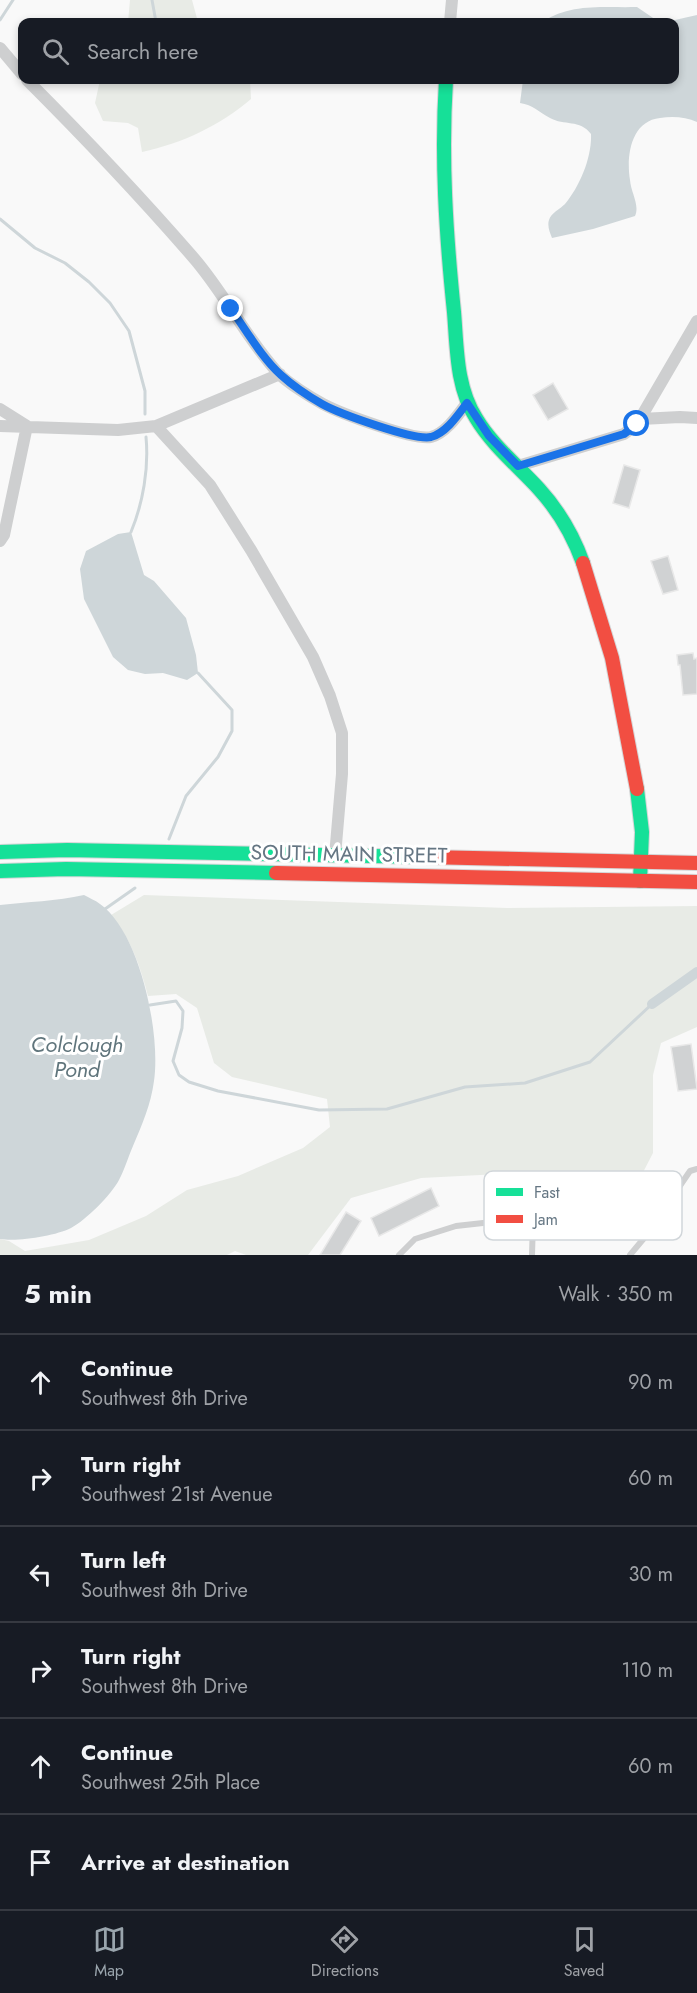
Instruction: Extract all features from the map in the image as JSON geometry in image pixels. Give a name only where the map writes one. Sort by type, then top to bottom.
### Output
[{"type":"main road","points":[[446,84],[443,165],[445,224],[459,362],[467,403],[489,436],[538,485],[562,518],[583,562],[607,638],[624,707],[641,805],[643,862],[640,881]]},
{"type":"main road","name":"SOUTH MAIN STREET","points":[[0,852],[67,850],[697,864]]},
{"type":"main road","points":[[334,876],[335,856]]},
{"type":"main road","name":"SOUTH MAIN STREET","points":[[0,871],[66,869],[697,882]]},
{"type":"street","points":[[450,18],[452,0]]},
{"type":"street","points":[[0,48],[18,69]]},
{"type":"street","points":[[31,84],[120,175],[194,257],[255,344],[280,374],[323,404],[382,427],[416,436],[431,437],[446,428],[467,403]]},
{"type":"street","points":[[518,466],[624,434],[641,419],[697,321]]},
{"type":"street","points":[[0,426],[118,430],[156,426],[280,374]]},
{"type":"street","points":[[0,409],[27,426]]},
{"type":"street","points":[[641,419],[697,418]]},
{"type":"street","points":[[0,541],[4,535],[27,426]]},
{"type":"street","points":[[156,426],[210,485],[313,657],[330,696],[342,733],[342,774],[335,856]]},
{"type":"lane","points":[[682,1183],[690,1171],[697,1168]]},
{"type":"lane","points":[[399,1255],[415,1239],[456,1226],[484,1223]]},
{"type":"lane","points":[[532,1240],[532,1255]]},
{"type":"lane","points":[[630,1255],[642,1240]]},
{"type":"shaded area","points":[[130,0],[192,0],[197,18],[128,18]]},
{"type":"shaded area","points":[[99,84],[250,84],[251,99],[239,109],[200,132],[172,144],[142,152],[138,128],[128,123],[103,121],[95,103]]},
{"type":"shaded area","points":[[144,895],[507,908],[697,906],[697,1027],[661,1043],[653,1075],[653,1153],[644,1171],[484,1171],[484,1175],[421,1178],[351,1198],[308,1255],[246,1255],[235,1251],[227,1255],[0,1255],[0,1239],[9,1241],[25,1251],[89,1240],[146,1216],[187,1190],[238,1176],[303,1148],[330,1127],[327,1099],[232,1077],[214,1063],[197,1008],[176,994],[148,996],[134,953],[124,933],[111,915]]},
{"type":"water","points":[[637,7],[653,18],[550,18],[576,9]]},
{"type":"water","points":[[697,15],[697,122],[679,117],[660,118],[650,121],[637,133],[629,161],[631,185],[636,203],[635,216],[593,229],[552,238],[549,220],[565,204],[580,180],[587,162],[591,134],[582,126],[555,120],[520,103],[522,84],[679,84],[679,19]]},
{"type":"water","points":[[131,532],[144,575],[154,581],[186,618],[196,655],[198,673],[187,680],[163,673],[145,674],[128,670],[113,657],[84,599],[80,569],[86,551],[118,534]]},
{"type":"water","name":"Colclough Pond","points":[[84,895],[100,904],[114,918],[137,960],[151,1012],[154,1037],[155,1061],[151,1098],[119,1180],[91,1213],[71,1228],[56,1234],[26,1239],[0,1239],[0,905]]},
{"type":"building","points":[[553,383],[568,409],[548,420],[533,395]]},
{"type":"building","points":[[624,465],[640,470],[629,508],[613,503]]},
{"type":"building","points":[[668,556],[678,590],[663,594],[651,561]]},
{"type":"building","points":[[693,653],[694,659],[697,658],[697,694],[683,695],[677,655]]},
{"type":"building","points":[[691,1044],[697,1089],[678,1091],[671,1047]]},
{"type":"building","points":[[431,1188],[439,1206],[379,1236],[371,1218]]},
{"type":"building","points":[[346,1212],[361,1221],[340,1255],[320,1255]]},
{"type":"waterway","points":[[0,20],[13,0]]},
{"type":"waterway","points":[[152,0],[155,18]]},
{"type":"waterway","points":[[0,219],[35,248],[65,263],[110,303],[129,331],[145,391],[145,414]]},
{"type":"waterway","points":[[131,532],[144,485],[147,461],[146,437]]},
{"type":"waterway","points":[[169,839],[186,796],[218,757],[232,731],[232,710],[198,673]]},
{"type":"waterway","points":[[105,909],[135,888]]},
{"type":"waterway","points":[[652,1004],[697,972]]},
{"type":"waterway","points":[[150,1005],[176,1001],[183,1011],[182,1028],[173,1061],[179,1075],[189,1082],[218,1091],[319,1110],[387,1109],[465,1087],[525,1083],[590,1062],[652,1004]]},
{"type":"traffic: fast","points":[[446,84],[444,167],[457,353],[461,380],[469,406],[476,418],[490,437],[546,497],[570,533],[583,563]]},
{"type":"traffic: fast","points":[[637,789],[642,832],[640,881]]},
{"type":"traffic: fast","points":[[0,852],[67,850],[425,857]]},
{"type":"traffic: fast","points":[[0,871],[66,869],[276,873]]},
{"type":"traffic: jam","points":[[583,563],[612,658],[637,789]]},
{"type":"traffic: jam","points":[[425,857],[697,863]]},
{"type":"traffic: jam","points":[[276,873],[697,882]]},
{"type":"route","points":[[231,309],[255,344],[280,374],[323,404],[382,427],[416,436],[431,437],[446,428],[467,403],[489,436],[518,466],[624,434],[637,424]]}]
